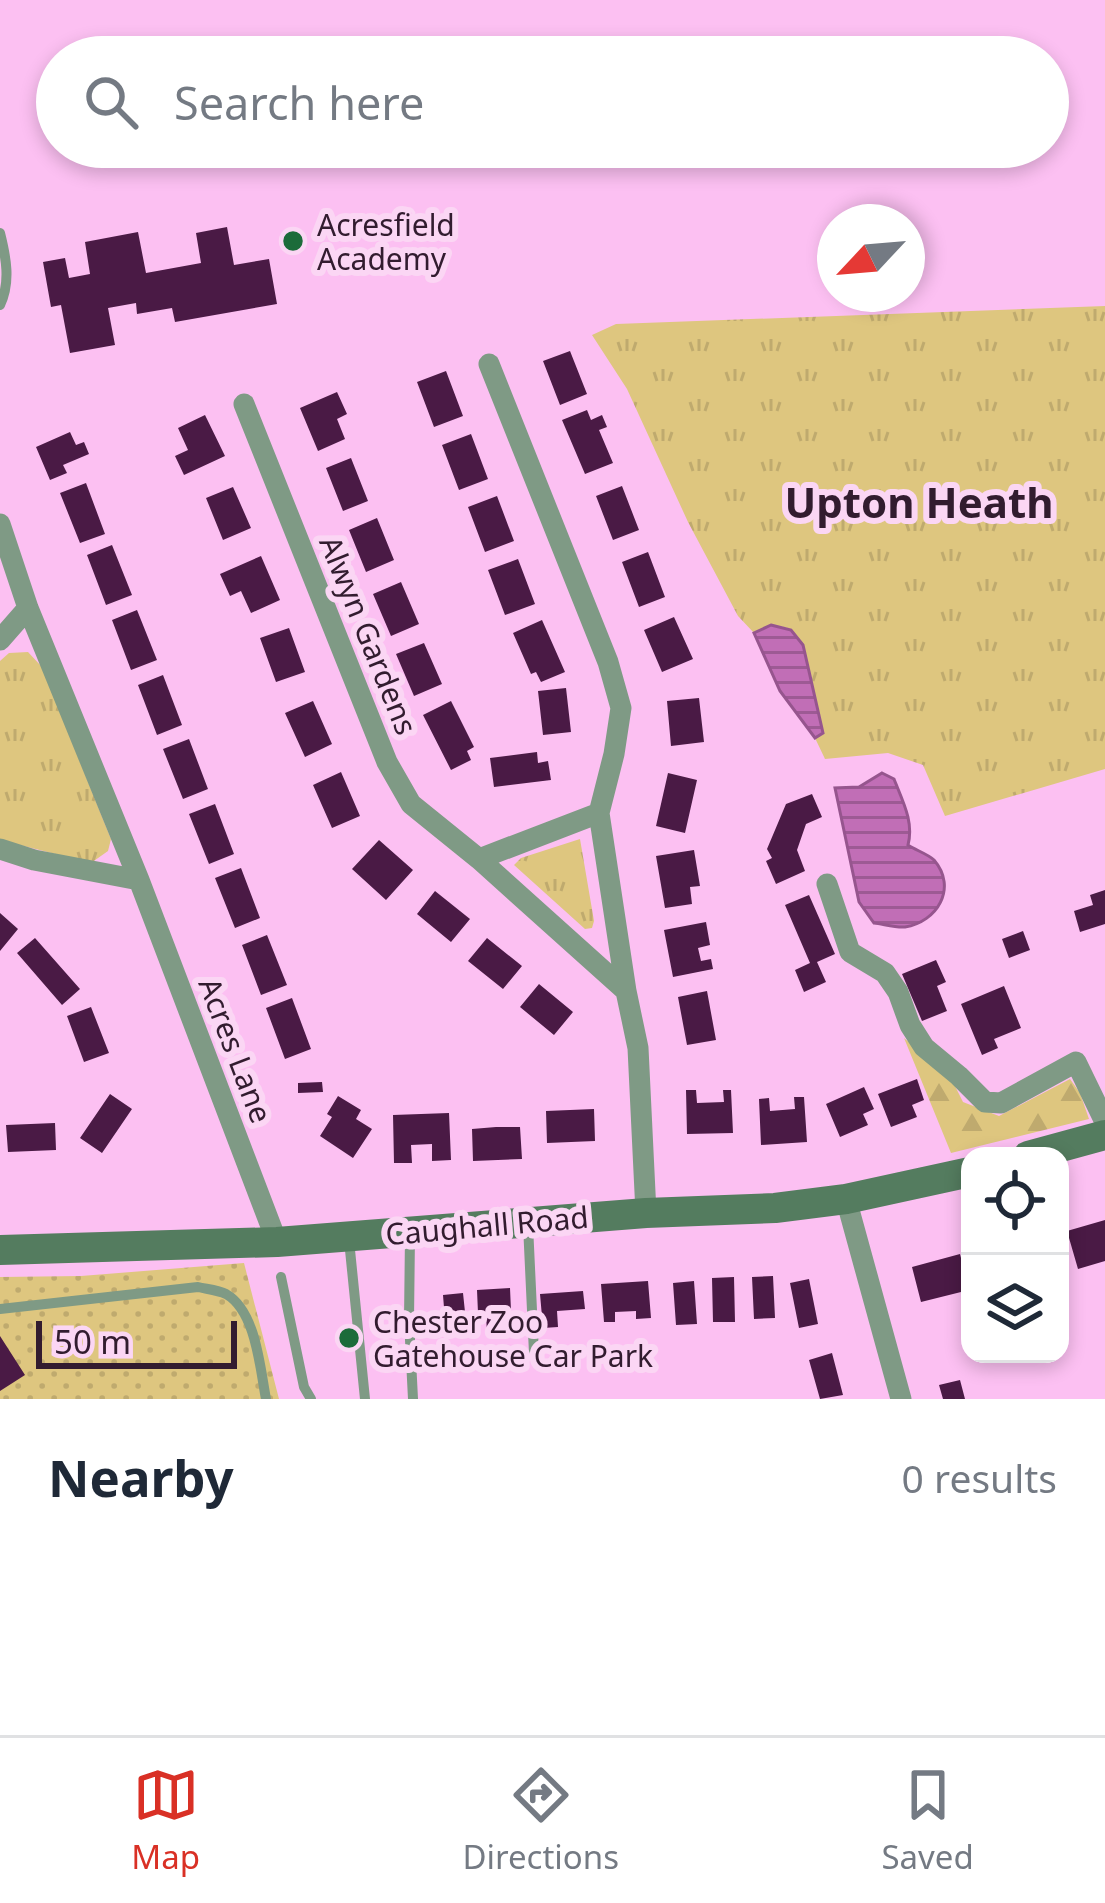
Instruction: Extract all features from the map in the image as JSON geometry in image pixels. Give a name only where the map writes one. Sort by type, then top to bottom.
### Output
[{"type":"street","points":[[489,364],[608,662],[621,708],[598,813],[638,1048],[646,1213]]},
{"type":"street","name":"Alwyn Gardens","points":[[244,404],[387,761],[411,804],[626,991]]},
{"type":"street","name":"Acres Lane","points":[[0,524],[28,608],[139,880],[277,1242]]},
{"type":"street","points":[[0,640],[28,608]]},
{"type":"street","points":[[479,859],[598,813]]},
{"type":"street","points":[[0,849],[139,880]]},
{"type":"street","points":[[827,884],[850,952],[885,973],[924,1047],[975,1094],[985,1102],[1001,1102],[1076,1062],[1105,1122]]},
{"type":"street","points":[[1061,1147],[1105,1135]]},
{"type":"street","name":"Caughall Road","points":[[0,1250],[277,1242],[646,1213],[775,1208],[846,1199],[961,1174]]},
{"type":"street","points":[[846,1199],[902,1399]]},
{"type":"lane","points":[[0,233],[7,291],[0,305]]},
{"type":"lane","points":[[528,1222],[535,1353]]},
{"type":"lane","points":[[410,1232],[413,1399]]},
{"type":"lane","points":[[349,1236],[364,1399]]},
{"type":"lane","points":[[281,1277],[304,1387],[311,1399]]},
{"type":"lane","points":[[0,1309],[198,1287],[225,1293],[242,1309],[255,1341],[266,1399]]},
{"type":"green space","points":[[1105,306],[1105,769],[945,816],[923,765],[888,753],[825,759],[815,738],[823,732],[802,647],[791,631],[770,627],[754,633],[738,616],[688,522],[627,389],[592,335],[616,324]]},
{"type":"green space","points":[[28,652],[42,667],[111,839],[108,851],[91,863],[0,840],[0,661],[9,653]]},
{"type":"green space","points":[[580,839],[594,921],[592,928],[585,929],[514,865],[521,858]]},
{"type":"green space","points":[[904,1038],[951,1078],[963,1102],[999,1116],[1070,1079],[1080,1093],[1089,1119],[951,1153]]},
{"type":"green space","points":[[244,1263],[279,1399],[0,1399],[0,1277],[81,1276]]},
{"type":"shaded area","points":[[771,625],[791,630],[803,645],[823,733],[815,738],[780,691],[754,633]]},
{"type":"shaded area","points":[[882,773],[894,779],[904,804],[910,828],[908,845],[934,860],[944,882],[935,911],[905,927],[874,923],[859,902],[835,788],[859,787]]},
{"type":"building","points":[[227,227],[234,265],[269,259],[277,304],[175,322],[172,308],[137,314],[136,303],[108,308],[115,345],[70,353],[61,305],[51,307],[43,262],[65,258],[69,278],[90,274],[85,242],[138,232],[146,273],[201,263],[196,233]]},
{"type":"building","points":[[570,351],[587,394],[560,405],[543,361]]},
{"type":"building","points":[[446,371],[463,416],[434,427],[417,382]]},
{"type":"building","points":[[337,392],[347,414],[337,419],[345,439],[318,451],[300,408]]},
{"type":"building","points":[[587,410],[591,420],[602,415],[607,427],[599,430],[613,463],[585,474],[562,420]]},
{"type":"building","points":[[205,415],[225,456],[184,475],[175,456],[188,450],[178,428]]},
{"type":"building","points":[[70,432],[76,445],[84,442],[89,454],[63,465],[67,473],[50,480],[36,447]]},
{"type":"building","points":[[471,434],[488,479],[459,490],[442,445]]},
{"type":"building","points":[[351,458],[368,501],[343,511],[326,468]]},
{"type":"building","points":[[86,483],[105,534],[80,543],[60,493]]},
{"type":"building","points":[[622,486],[639,530],[613,540],[596,496]]},
{"type":"building","points":[[233,487],[251,528],[223,540],[206,498]]},
{"type":"building","points":[[497,496],[514,541],[485,552],[468,507]]},
{"type":"building","points":[[377,518],[394,560],[366,572],[349,530]]},
{"type":"building","points":[[112,545],[132,595],[106,605],[87,555]]},
{"type":"building","points":[[648,552],[665,597],[639,607],[622,562]]},
{"type":"building","points":[[261,556],[280,600],[251,613],[241,591],[230,596],[220,574]]},
{"type":"building","points":[[518,559],[535,604],[505,615],[488,570]]},
{"type":"building","points":[[401,582],[419,624],[391,636],[373,594]]},
{"type":"building","points":[[137,610],[157,660],[131,670],[112,620]]},
{"type":"building","points":[[674,617],[693,659],[662,672],[644,630]]},
{"type":"building","points":[[542,620],[565,672],[541,682],[536,672],[531,674],[513,633]]},
{"type":"building","points":[[289,628],[305,672],[276,682],[260,638]]},
{"type":"building","points":[[424,643],[442,684],[414,696],[396,654]]},
{"type":"building","points":[[163,675],[182,725],[157,735],[138,685]]},
{"type":"building","points":[[566,688],[571,732],[543,735],[538,691]]},
{"type":"building","points":[[699,698],[704,742],[671,746],[667,701]]},
{"type":"building","points":[[313,701],[332,744],[305,757],[285,713]]},
{"type":"building","points":[[451,701],[474,747],[467,751],[471,760],[451,770],[423,715]]},
{"type":"building","points":[[189,739],[208,789],[183,799],[163,749]]},
{"type":"building","points":[[537,752],[538,763],[548,761],[551,780],[494,787],[490,758]]},
{"type":"building","points":[[341,772],[360,816],[332,828],[313,785]]},
{"type":"building","points":[[668,773],[697,780],[685,833],[656,826]]},
{"type":"building","points":[[812,794],[822,817],[806,824],[797,850],[805,871],[776,884],[766,861],[772,858],[767,849],[786,804]]},
{"type":"building","points":[[215,804],[234,854],[209,864],[189,814]]},
{"type":"building","points":[[379,840],[413,870],[386,900],[352,869]]},
{"type":"building","points":[[694,850],[700,886],[690,887],[692,904],[665,908],[656,856]]},
{"type":"building","points":[[241,868],[260,918],[235,928],[215,878]]},
{"type":"building","points":[[1105,890],[1105,924],[1080,932],[1074,911],[1093,905],[1090,895]]},
{"type":"building","points":[[435,891],[470,919],[451,942],[417,914]]},
{"type":"building","points":[[809,895],[835,954],[817,962],[826,982],[804,992],[795,970],[810,963],[785,905]]},
{"type":"building","points":[[0,913],[18,929],[0,951]]},
{"type":"building","points":[[706,922],[710,945],[698,948],[701,961],[711,959],[713,969],[673,977],[664,930]]},
{"type":"building","points":[[1023,931],[1030,950],[1009,958],[1002,939]]},
{"type":"building","points":[[267,935],[287,985],[261,995],[242,945]]},
{"type":"building","points":[[35,938],[80,989],[62,1005],[17,953]]},
{"type":"building","points":[[487,938],[522,966],[503,989],[468,961]]},
{"type":"building","points":[[936,960],[946,982],[937,986],[947,1011],[922,1021],[902,974]]},
{"type":"building","points":[[539,984],[573,1012],[554,1035],[520,1007]]},
{"type":"building","points":[[1004,986],[1021,1028],[994,1039],[998,1048],[982,1055],[961,1004]]},
{"type":"building","points":[[707,991],[716,1040],[687,1045],[678,997]]},
{"type":"building","points":[[292,998],[311,1049],[285,1059],[266,1008]]},
{"type":"building","points":[[91,1007],[109,1053],[84,1062],[67,1016]]},
{"type":"building","points":[[917,1079],[924,1100],[912,1105],[917,1117],[891,1127],[878,1094]]},
{"type":"building","points":[[322,1082],[323,1092],[298,1093],[298,1083]]},
{"type":"building","points":[[864,1087],[874,1109],[863,1114],[868,1125],[840,1137],[826,1104]]},
{"type":"building","points":[[686,1090],[696,1090],[697,1103],[724,1102],[723,1090],[731,1090],[733,1133],[687,1134]]},
{"type":"building","points":[[110,1094],[132,1109],[102,1153],[80,1138]]},
{"type":"building","points":[[338,1096],[361,1110],[356,1119],[372,1129],[353,1158],[320,1136]]},
{"type":"building","points":[[794,1097],[804,1097],[807,1142],[761,1145],[759,1099],[769,1098],[770,1111],[795,1109]]},
{"type":"building","points":[[594,1109],[595,1141],[547,1143],[546,1111]]},
{"type":"building","points":[[449,1113],[451,1160],[432,1161],[432,1144],[411,1145],[412,1163],[394,1163],[393,1115]]},
{"type":"building","points":[[55,1123],[56,1150],[8,1152],[6,1125]]},
{"type":"building","points":[[520,1127],[522,1159],[473,1161],[472,1129]]},
{"type":"building","points":[[1105,1220],[1105,1261],[1078,1269],[1069,1230]]},
{"type":"building","points":[[960,1254],[961,1292],[921,1302],[912,1267]]},
{"type":"building","points":[[773,1276],[775,1318],[754,1319],[752,1277]]},
{"type":"building","points":[[734,1277],[735,1322],[713,1322],[712,1278]]},
{"type":"building","points":[[809,1279],[818,1324],[799,1328],[790,1283]]},
{"type":"building","points":[[648,1281],[651,1318],[636,1319],[636,1311],[615,1312],[615,1322],[604,1322],[601,1284]]},
{"type":"building","points":[[694,1281],[697,1324],[676,1325],[673,1283]]},
{"type":"building","points":[[510,1288],[512,1334],[487,1335],[486,1312],[478,1313],[477,1290]]},
{"type":"building","points":[[583,1291],[585,1309],[557,1311],[558,1327],[543,1328],[540,1294]]},
{"type":"building","points":[[463,1293],[467,1331],[446,1333],[443,1295]]},
{"type":"building","points":[[0,1336],[25,1375],[0,1391]]},
{"type":"building","points":[[832,1353],[843,1395],[820,1399],[809,1360]]},
{"type":"building","points":[[960,1380],[965,1399],[943,1399],[939,1385]]},
{"type":"place","name":"Acresfield Academy","points":[[293,241]]},
{"type":"place","name":"Chester Zoo Gatehouse Car Park","points":[[349,1338]]},
{"type":"district","name":"Upton Heath","points":[[919,501]]}]
